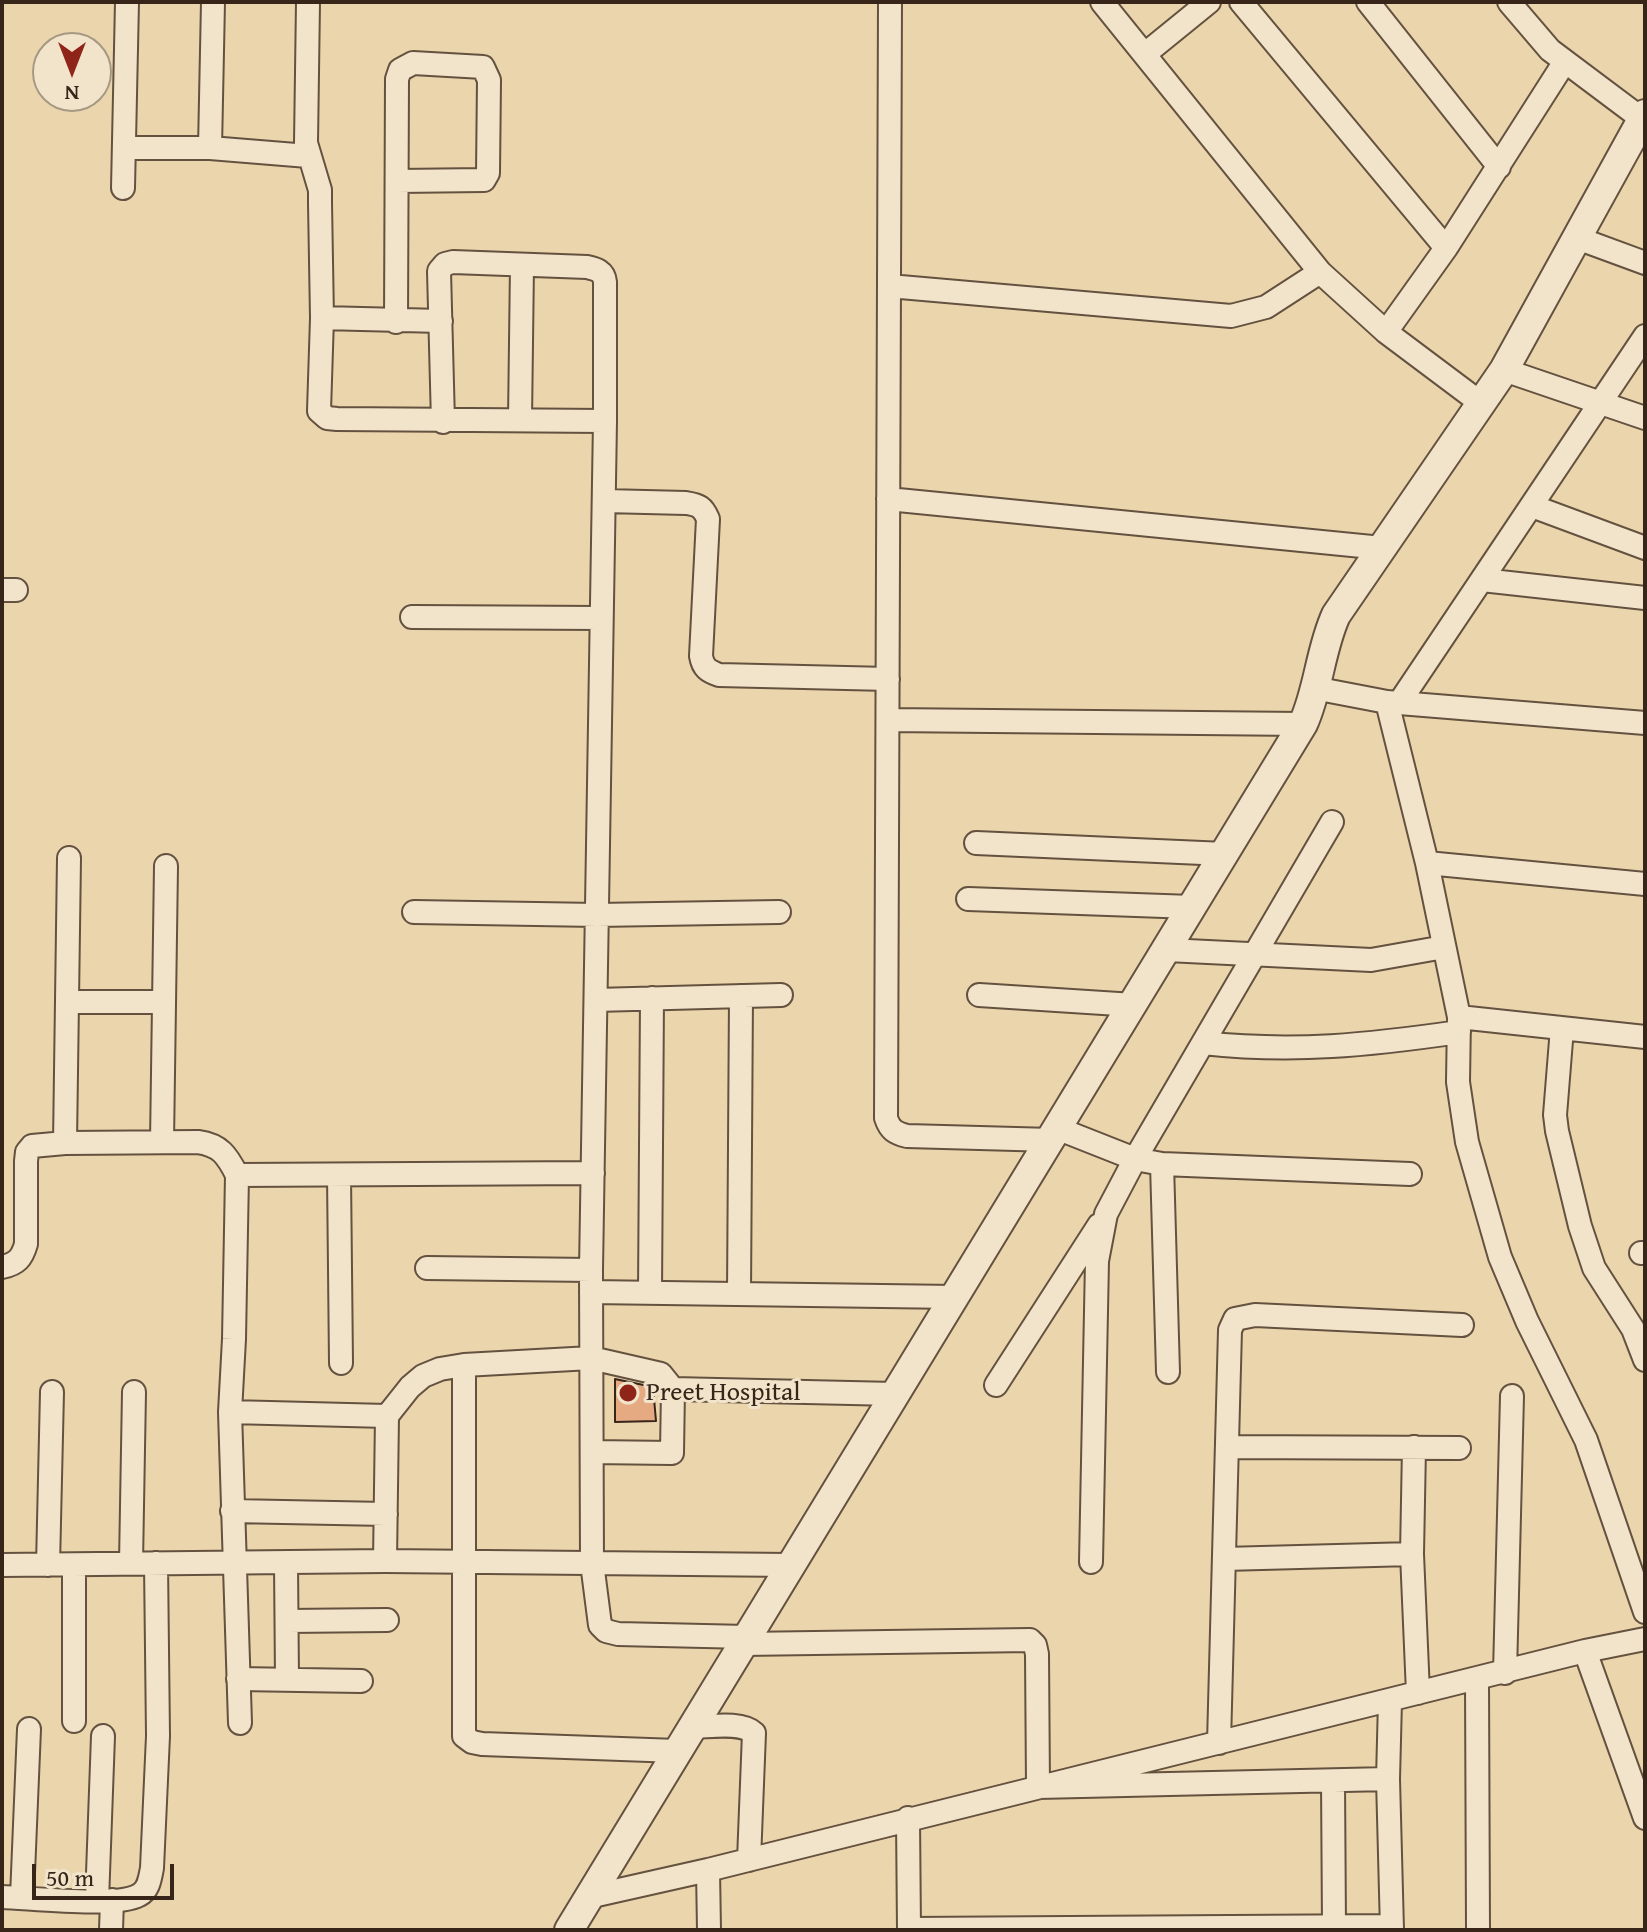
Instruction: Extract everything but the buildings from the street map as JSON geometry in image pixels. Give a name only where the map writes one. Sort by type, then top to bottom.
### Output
[{"type":"street","points":[[123,188],[127,2]]},
{"type":"street","points":[[210,148],[213,2]]},
{"type":"street","points":[[308,2],[306,130],[308,156],[320,190],[322,318],[319,411],[327,418],[337,419],[605,421]]},
{"type":"street","points":[[890,2],[886,1118],[889,1128],[907,1136],[1055,1134],[1135,1159],[1162,1164],[1410,1174]]},
{"type":"street","points":[[1102,2],[1320,272],[1386,332],[1482,404]]},
{"type":"street","points":[[1145,54],[1209,2]]},
{"type":"street","points":[[1241,2],[1446,248]]},
{"type":"street","points":[[1368,2],[1499,167]]},
{"type":"street","points":[[569,1930],[1303,724],[1326,637],[1336,615],[1504,370],[1644,116],[1564,63],[1509,2]]},
{"type":"street","points":[[396,322],[397,79],[400,70],[413,63],[483,67],[489,80],[488,173],[484,180],[397,181]]},
{"type":"street","points":[[1386,332],[1446,248],[1564,63]]},
{"type":"street","points":[[124,148],[210,148],[308,156]]},
{"type":"street","points":[[1577,238],[1645,263]]},
{"type":"street","points":[[443,422],[439,271],[445,264],[587,267],[599,270],[604,277],[605,501],[591,1358],[592,1563],[600,1625],[606,1631],[618,1634],[745,1640],[1030,1640],[1037,1654],[1038,1787]]},
{"type":"street","points":[[520,420],[522,265]]},
{"type":"street","points":[[889,286],[1231,316],[1266,307],[1320,272]]},
{"type":"street","points":[[322,318],[441,321]]},
{"type":"street","points":[[1645,336],[1482,580],[1393,703],[1459,1024],[1458,1082],[1462,1121],[1500,1257],[1532,1333],[1586,1440],[1645,1612]]},
{"type":"street","points":[[1504,370],[1645,418]]},
{"type":"street","points":[[888,499],[1382,548]]},
{"type":"street","points":[[605,501],[686,503],[697,504],[704,510],[708,519],[701,656],[702,665],[709,671],[719,675],[888,679]]},
{"type":"street","points":[[1532,506],[1645,548]]},
{"type":"street","points":[[1482,580],[1645,598]]},
{"type":"street","points":[[412,617],[601,618]]},
{"type":"street","points":[[1314,688],[1393,703],[1645,723]]},
{"type":"street","points":[[888,720],[1303,724]]},
{"type":"street","points":[[996,1385],[1106,1214],[1332,822]]},
{"type":"street","points":[[976,843],[1225,854]]},
{"type":"street","points":[[65,1143],[69,858]]},
{"type":"street","points":[[1427,863],[1645,884]]},
{"type":"street","points":[[162,1142],[166,866]]},
{"type":"street","points":[[968,899],[1192,907]]},
{"type":"street","points":[[414,912],[597,915],[779,912]]},
{"type":"street","points":[[1167,950],[1371,960],[1444,947]]},
{"type":"street","points":[[596,1000],[781,995]]},
{"type":"street","points":[[979,995],[1134,1005]]},
{"type":"street","points":[[739,1294],[741,996]]},
{"type":"street","points":[[650,1293],[652,998]]},
{"type":"street","points":[[67,1002],[164,1002]]},
{"type":"street","points":[[1203,1043],[1307,1049],[1370,1045],[1459,1024],[1562,1028],[1645,1037]]},
{"type":"street","points":[[1562,1028],[1555,1115],[1580,1226],[1594,1268],[1633,1329],[1645,1360]]},
{"type":"street","points":[[2,1267],[14,1265],[23,1256],[26,1244],[27,1152],[32,1146],[65,1143],[212,1144],[228,1157],[237,1175],[230,1412],[240,1723]]},
{"type":"street","points":[[1162,1164],[1168,1372]]},
{"type":"street","points":[[237,1175],[593,1173]]},
{"type":"street","points":[[339,1175],[341,1363]]},
{"type":"street","points":[[1091,1562],[1095,1285],[1100,1237],[1106,1214]]},
{"type":"street","points":[[427,1268],[591,1281],[650,1293],[955,1297]]},
{"type":"street","points":[[1219,1743],[1230,1330],[1235,1319],[1255,1315],[1462,1325]]},
{"type":"street","points":[[385,1561],[387,1416],[423,1376],[464,1365],[591,1358],[661,1374],[673,1389],[672,1453],[592,1452]]},
{"type":"street","points":[[464,1365],[464,1736],[482,1744],[677,1751]]},
{"type":"street","points":[[673,1389],[895,1394]]},
{"type":"street","points":[[48,1565],[52,1392]]},
{"type":"street","points":[[131,1563],[134,1392]]},
{"type":"street","points":[[1505,1673],[1512,1396]]},
{"type":"street","points":[[230,1412],[387,1416]]},
{"type":"street","points":[[1227,1447],[1459,1448]]},
{"type":"street","points":[[1414,1447],[1412,1554],[1418,1693]]},
{"type":"street","points":[[232,1511],[386,1514]]},
{"type":"street","points":[[1224,1559],[1412,1554]]},
{"type":"street","points":[[2,1565],[385,1561],[791,1565]]},
{"type":"street","points":[[29,1729],[12,1897],[104,1900],[128,1899],[141,1894],[147,1888],[152,1868],[158,1736],[156,1563]]},
{"type":"street","points":[[286,1563],[287,1680]]},
{"type":"street","points":[[74,1565],[74,1721]]},
{"type":"street","points":[[287,1621],[387,1620]]},
{"type":"street","points":[[588,1897],[749,1860],[1585,1651],[1645,1639]]},
{"type":"street","points":[[1585,1651],[1645,1818]]},
{"type":"street","points":[[238,1679],[361,1681]]},
{"type":"street","points":[[1477,1680],[1478,1930]]},
{"type":"street","points":[[908,1818],[909,1929],[1392,1928],[1388,1779],[1390,1701]]},
{"type":"street","points":[[692,1727],[740,1727],[754,1733],[749,1860]]},
{"type":"street","points":[[103,1736],[104,1900],[111,1930]]},
{"type":"street","points":[[1038,1787],[1388,1779]]},
{"type":"street","points":[[1333,1781],[1334,1927]]},
{"type":"street","points":[[708,1870],[709,1930]]},
{"type":"place","name":"Preet Hospital","points":[[628,1393]]}]
